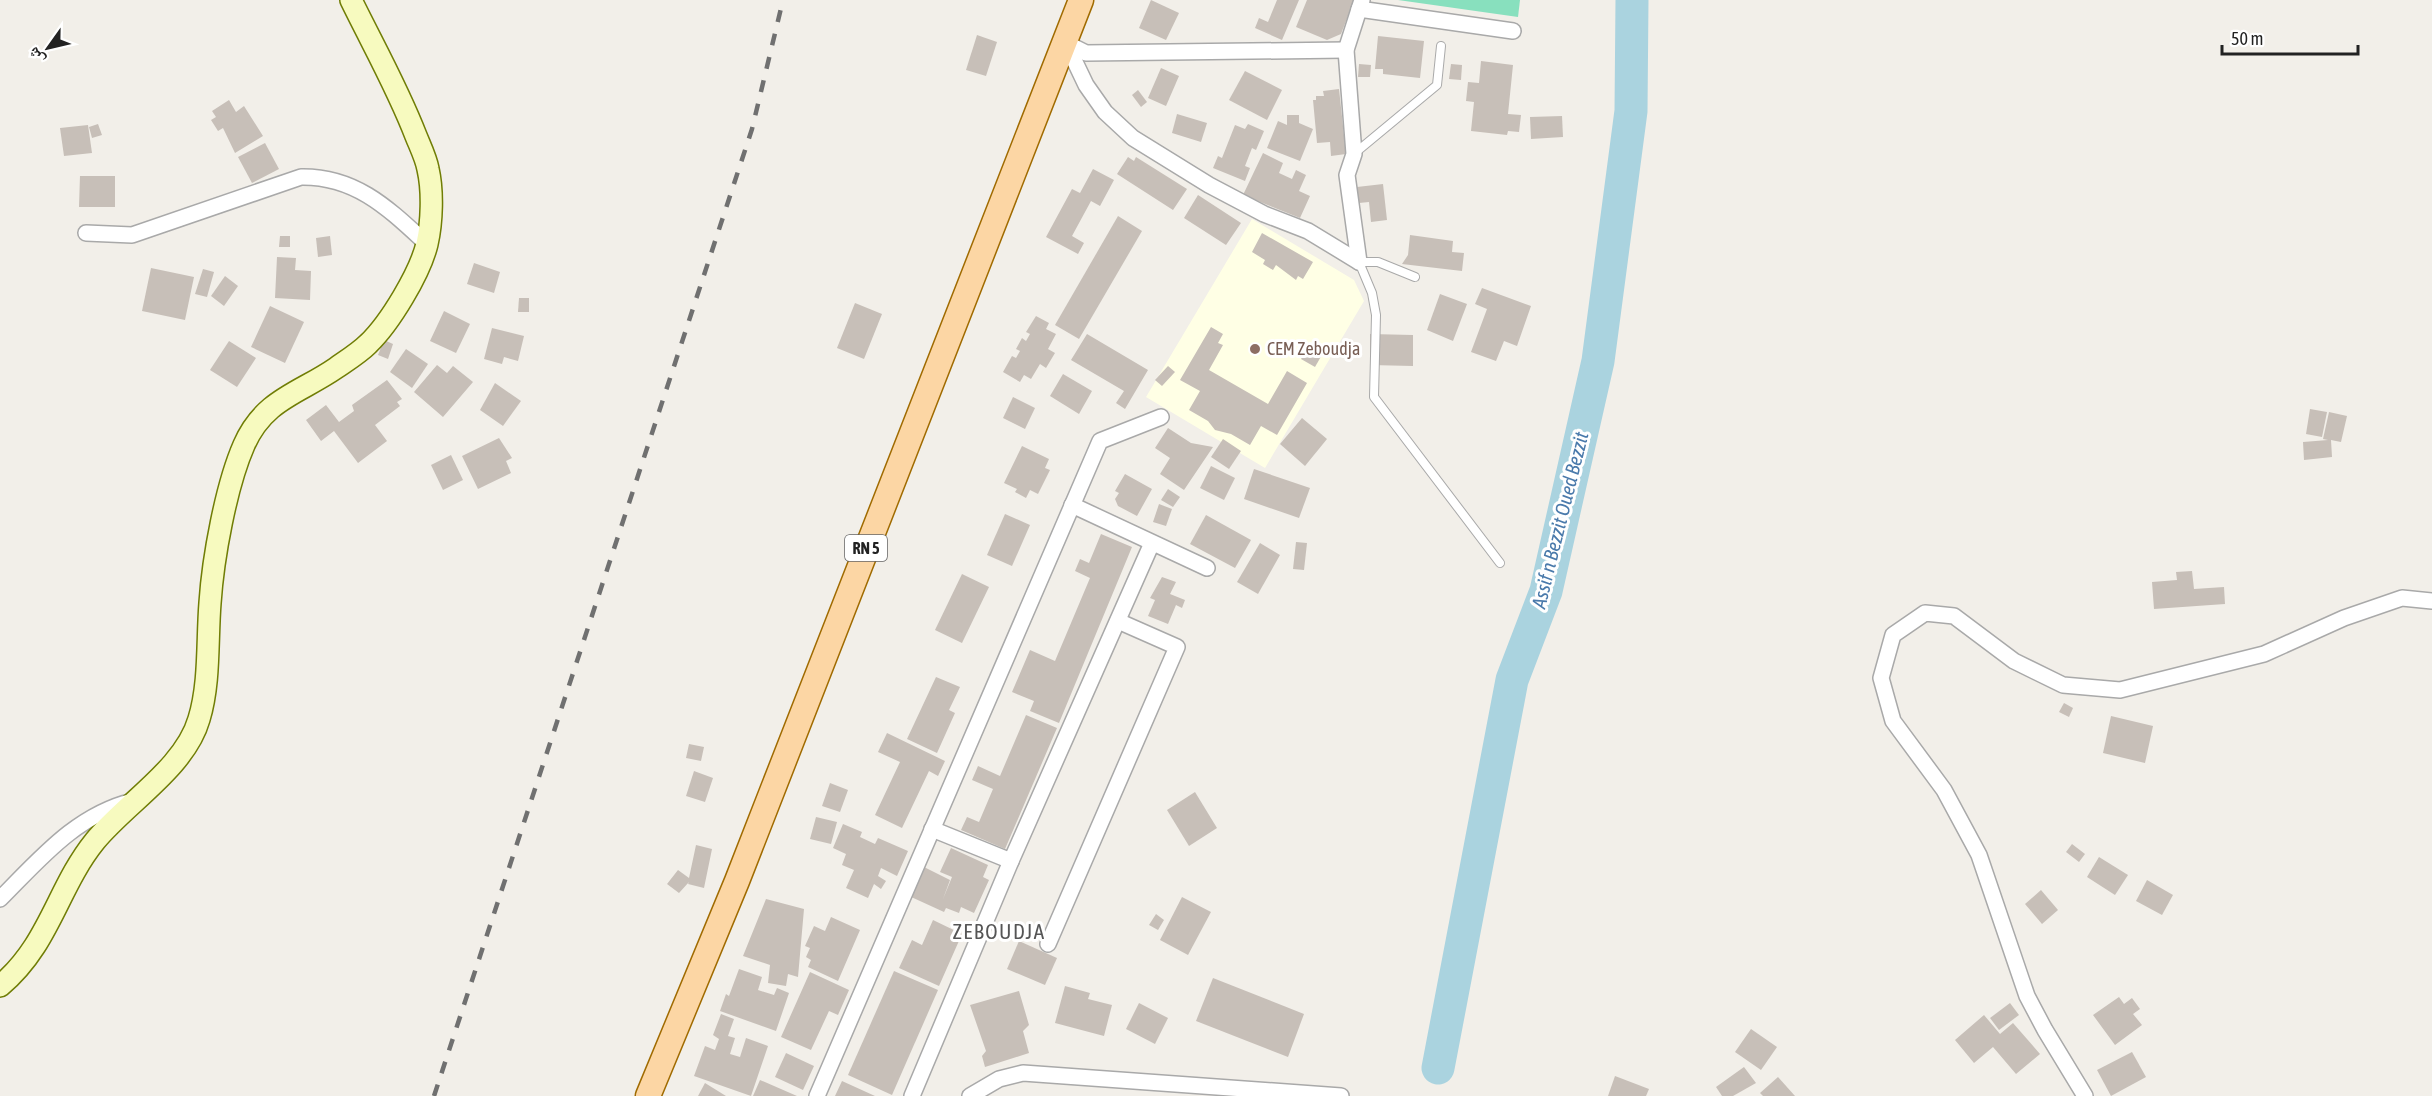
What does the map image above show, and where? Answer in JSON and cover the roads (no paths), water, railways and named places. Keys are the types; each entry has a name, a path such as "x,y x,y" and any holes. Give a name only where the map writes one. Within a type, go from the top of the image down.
{"main road":[{"path":"0,986 18,971 41,939 75,873 94,842 135,801 150,790 169,767 199,722 204,692 210,599 222,520 244,444 261,418 280,398 333,370 369,343 400,300 427,244 430,216 428,168 408,114 351,0"},
{"name":"RN 5","path":"648,1096 741,870 1081,0"}],"street":[{"path":"1359,262 1347,176 1354,154 1346,50 1361,4 1513,31"},
{"path":"1066,43 1086,53 1346,50"},
{"path":"1066,43 1086,85 1105,112 1133,138 1209,185 1264,214 1308,231 1359,262"},
{"path":"86,233 132,236 301,177 325,177 372,195 427,244"},
{"path":"817,1096 1100,441 1161,417"},
{"path":"1072,505 1207,568"},
{"path":"912,1096 1011,861 1152,543"},
{"path":"2085,1096 2044,1030 2027,996 1978,855 1944,790 1893,721 1881,678 1893,635 1925,613 1954,616 2014,661 2063,685 2120,690 2264,654 2344,618 2402,598 2432,601"},
{"path":"1048,944 1177,647 1118,621"},
{"path":"0,899 70,831 114,806 135,801"},
{"path":"932,829 1011,861"},
{"path":"970,1096 999,1079 1023,1073 1341,1096"}],"lane":[{"path":"1354,154 1437,85 1441,46"},
{"path":"1415,277 1378,262 1359,262 1372,292 1376,315 1374,398 1500,563"}],"waterway":[{"name":"Assif n Bezzit Oued Bezzit","path":"1438,1068 1512,680 1546,591 1598,361 1631,111 1632,0"}],"railway":[{"path":"434,1096 752,129 783,0"}],"place":[{"name":"CEM Zeboudja","path":"1255,349"}],"district":[{"name":"ZEBOUDJA","path":"999,932"}]}
